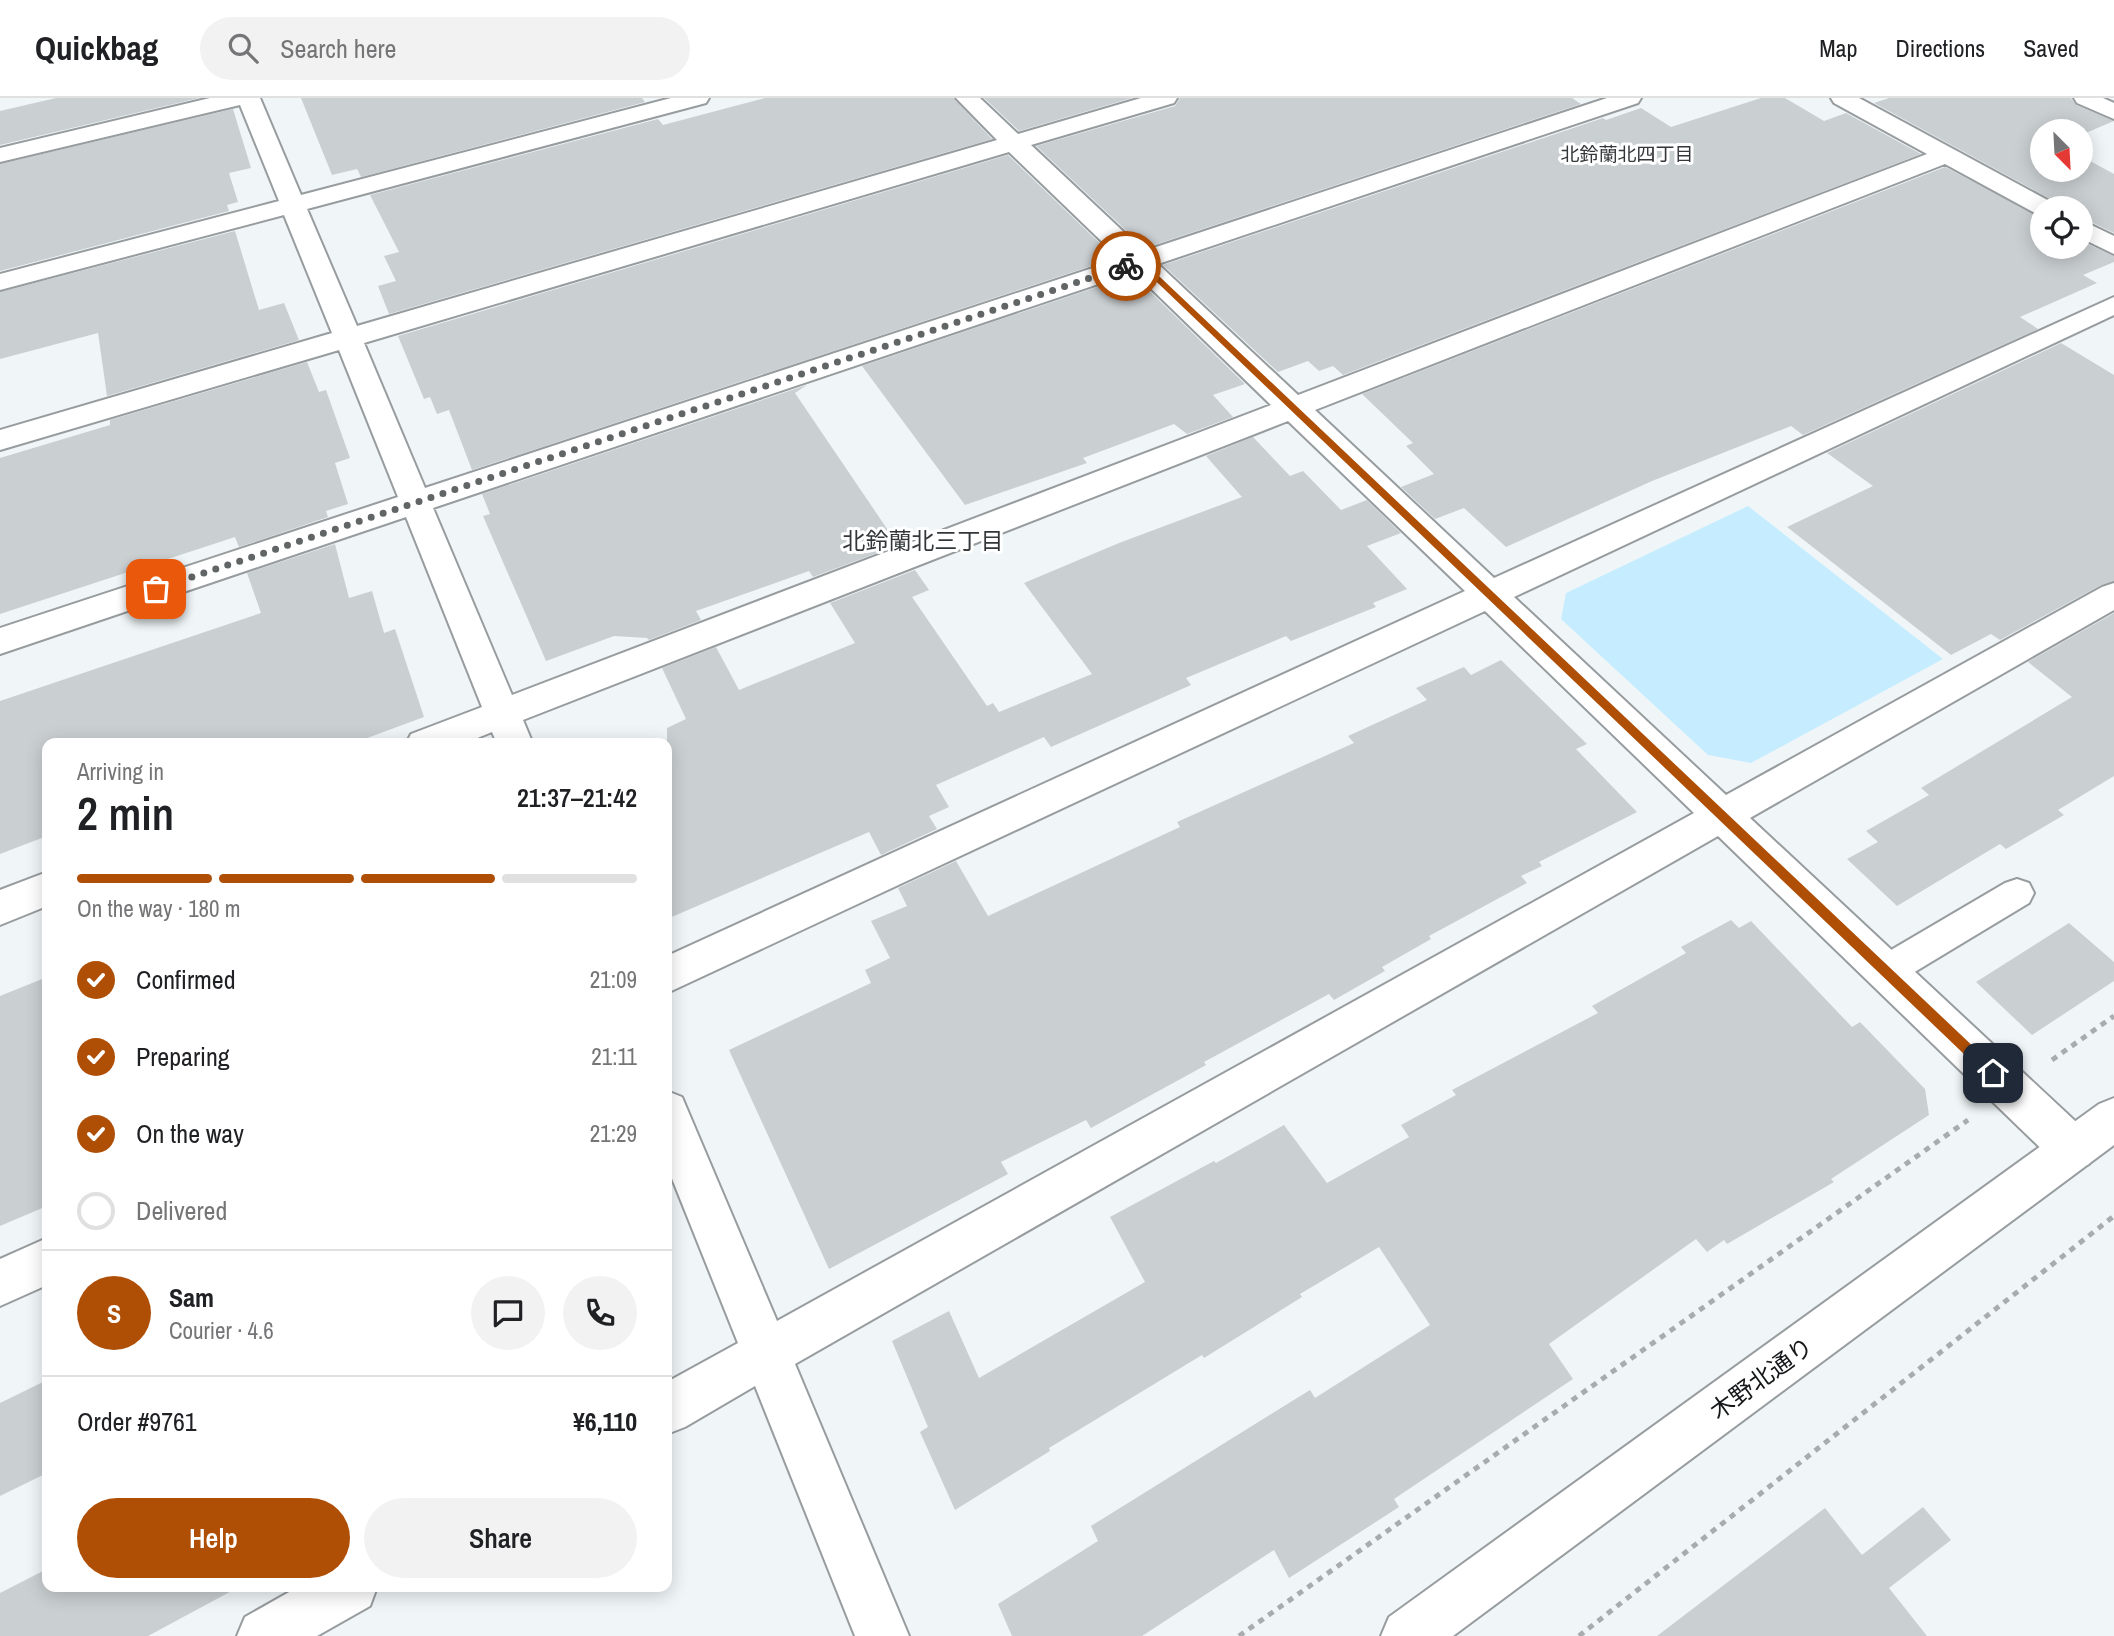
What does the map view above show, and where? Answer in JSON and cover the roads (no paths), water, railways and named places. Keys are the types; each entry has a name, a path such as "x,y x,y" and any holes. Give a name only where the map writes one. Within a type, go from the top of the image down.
{"street":[{"path":"0,155 239,98"},
{"path":"249,98 513,738"},
{"path":"0,282 698,98"},
{"path":"967,98 2073,1149"},
{"path":"0,440 1166,98"},
{"path":"0,641 1630,98"},
{"path":"1842,98 2030,200"},
{"path":"2085,98 2114,112"},
{"path":"439,738 1946,155"},
{"path":"2093,235 2114,246"},
{"path":"672,973 2114,305"},
{"path":"672,1406 2114,595"},
{"path":"0,908 42,892"},
{"name":"木野北通り","path":"1408,1636 2114,1119"},
{"path":"672,1124 883,1636"},
{"path":"0,1283 42,1263"},
{"path":"264,1636 342,1592"}],"lane":[{"path":"1886,971 2017,892"}],"district":[{"name":"北鈴蘭北四丁目","path":"1627,154"},
{"name":"北鈴蘭北三丁目","path":"923,540"}]}
